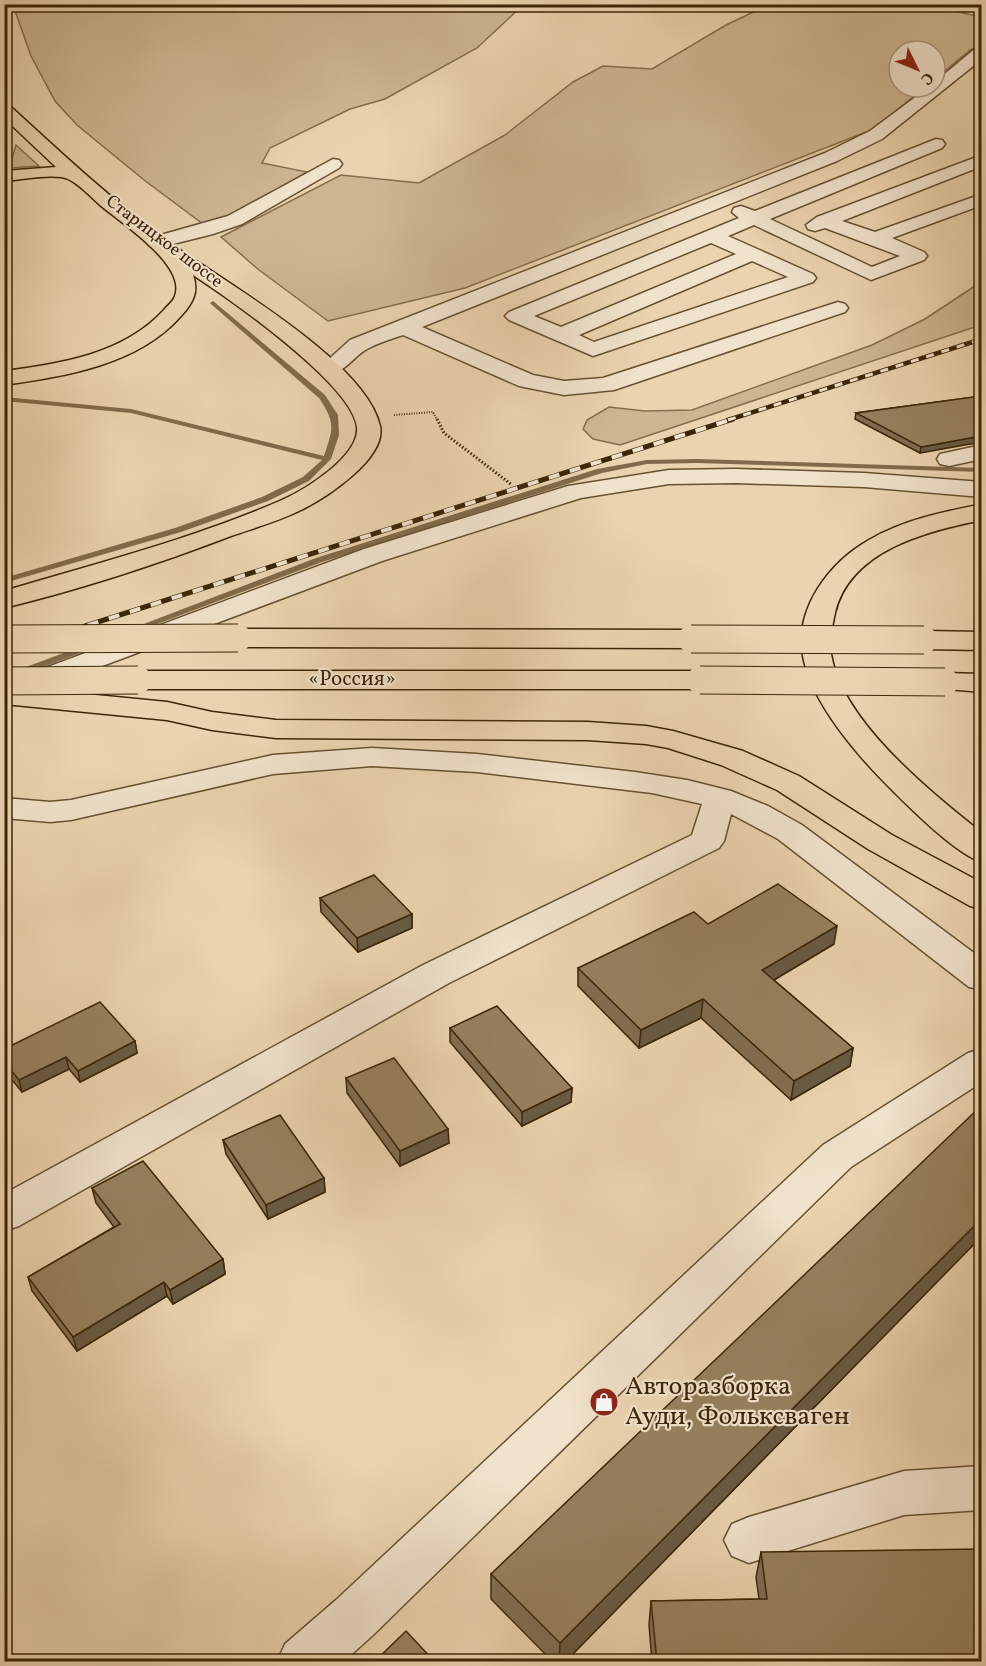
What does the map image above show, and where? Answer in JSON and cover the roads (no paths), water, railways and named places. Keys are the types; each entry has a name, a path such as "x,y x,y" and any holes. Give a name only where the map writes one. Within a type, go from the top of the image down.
{"main road":[{"name":"Старицкое шоссе","path":"4,109 72,173 161,245 220,284 330,368 359,401 369,428 364,446 358,455 326,485 292,505 176,548 4,600"},
{"path":"4,176 32,172 72,173"},
{"path":"4,378 42,372 95,359 143,339 164,324 185,298 186,290 181,271 161,245"},
{"path":"981,512 909,530 855,561 829,589 820,609 817,656 824,679 846,717 869,747 981,851"},
{"name":"«Россия»","path":"4,639 981,641"},
{"name":"«Россия»","path":"4,681 130,693 700,680 981,683"},
{"path":"4,694 130,693 167,711 212,721 276,729 588,731 646,735 673,740 732,758 788,783 880,842 981,898"}],"street":[{"path":"976,4 981,5"},
{"path":"330,368 358,345 831,157 876,135 958,72 981,51"},
{"path":"876,135 951,147 981,158"},
{"path":"712,236 806,278 593,349 516,316 756,218 951,147"},
{"path":"789,235 981,158"},
{"path":"161,245 235,220 333,164"},
{"path":"875,238 981,200"},
{"path":"717,203 756,218 871,274 917,256 875,238 824,221"},
{"path":"561,335 752,254"},
{"path":"402,327 527,381 564,388 606,385 838,308"},
{"path":"949,459 981,452"},
{"path":"4,694 373,555 578,491 669,477 736,476 864,480 981,490"},
{"path":"4,808 50,812 71,810 243,771 299,761 344,757 409,758 530,769 672,788 720,798 756,812 790,832 981,978"},
{"path":"4,1214 436,974 707,841 720,798"},
{"path":"303,1662 354,1617 837,1156 981,1063"},
{"path":"749,1539 904,1493 981,1488"}],"waterway":[{"path":"213,303 322,397 334,415 335,435 327,459"},
{"path":"4,399 131,411 327,459"},
{"path":"4,581 178,530 265,499 306,479 327,459"},
{"path":"133,630 319,560 600,471 647,462 697,461 982,470"},
{"path":"21,672 85,648"}],"railway":[{"path":"728,420 982,339"},
{"path":"4,652 733,419"}],"place":[{"name":"Авторазборка Ауди, Фольксваген","path":"604,1402"}]}
